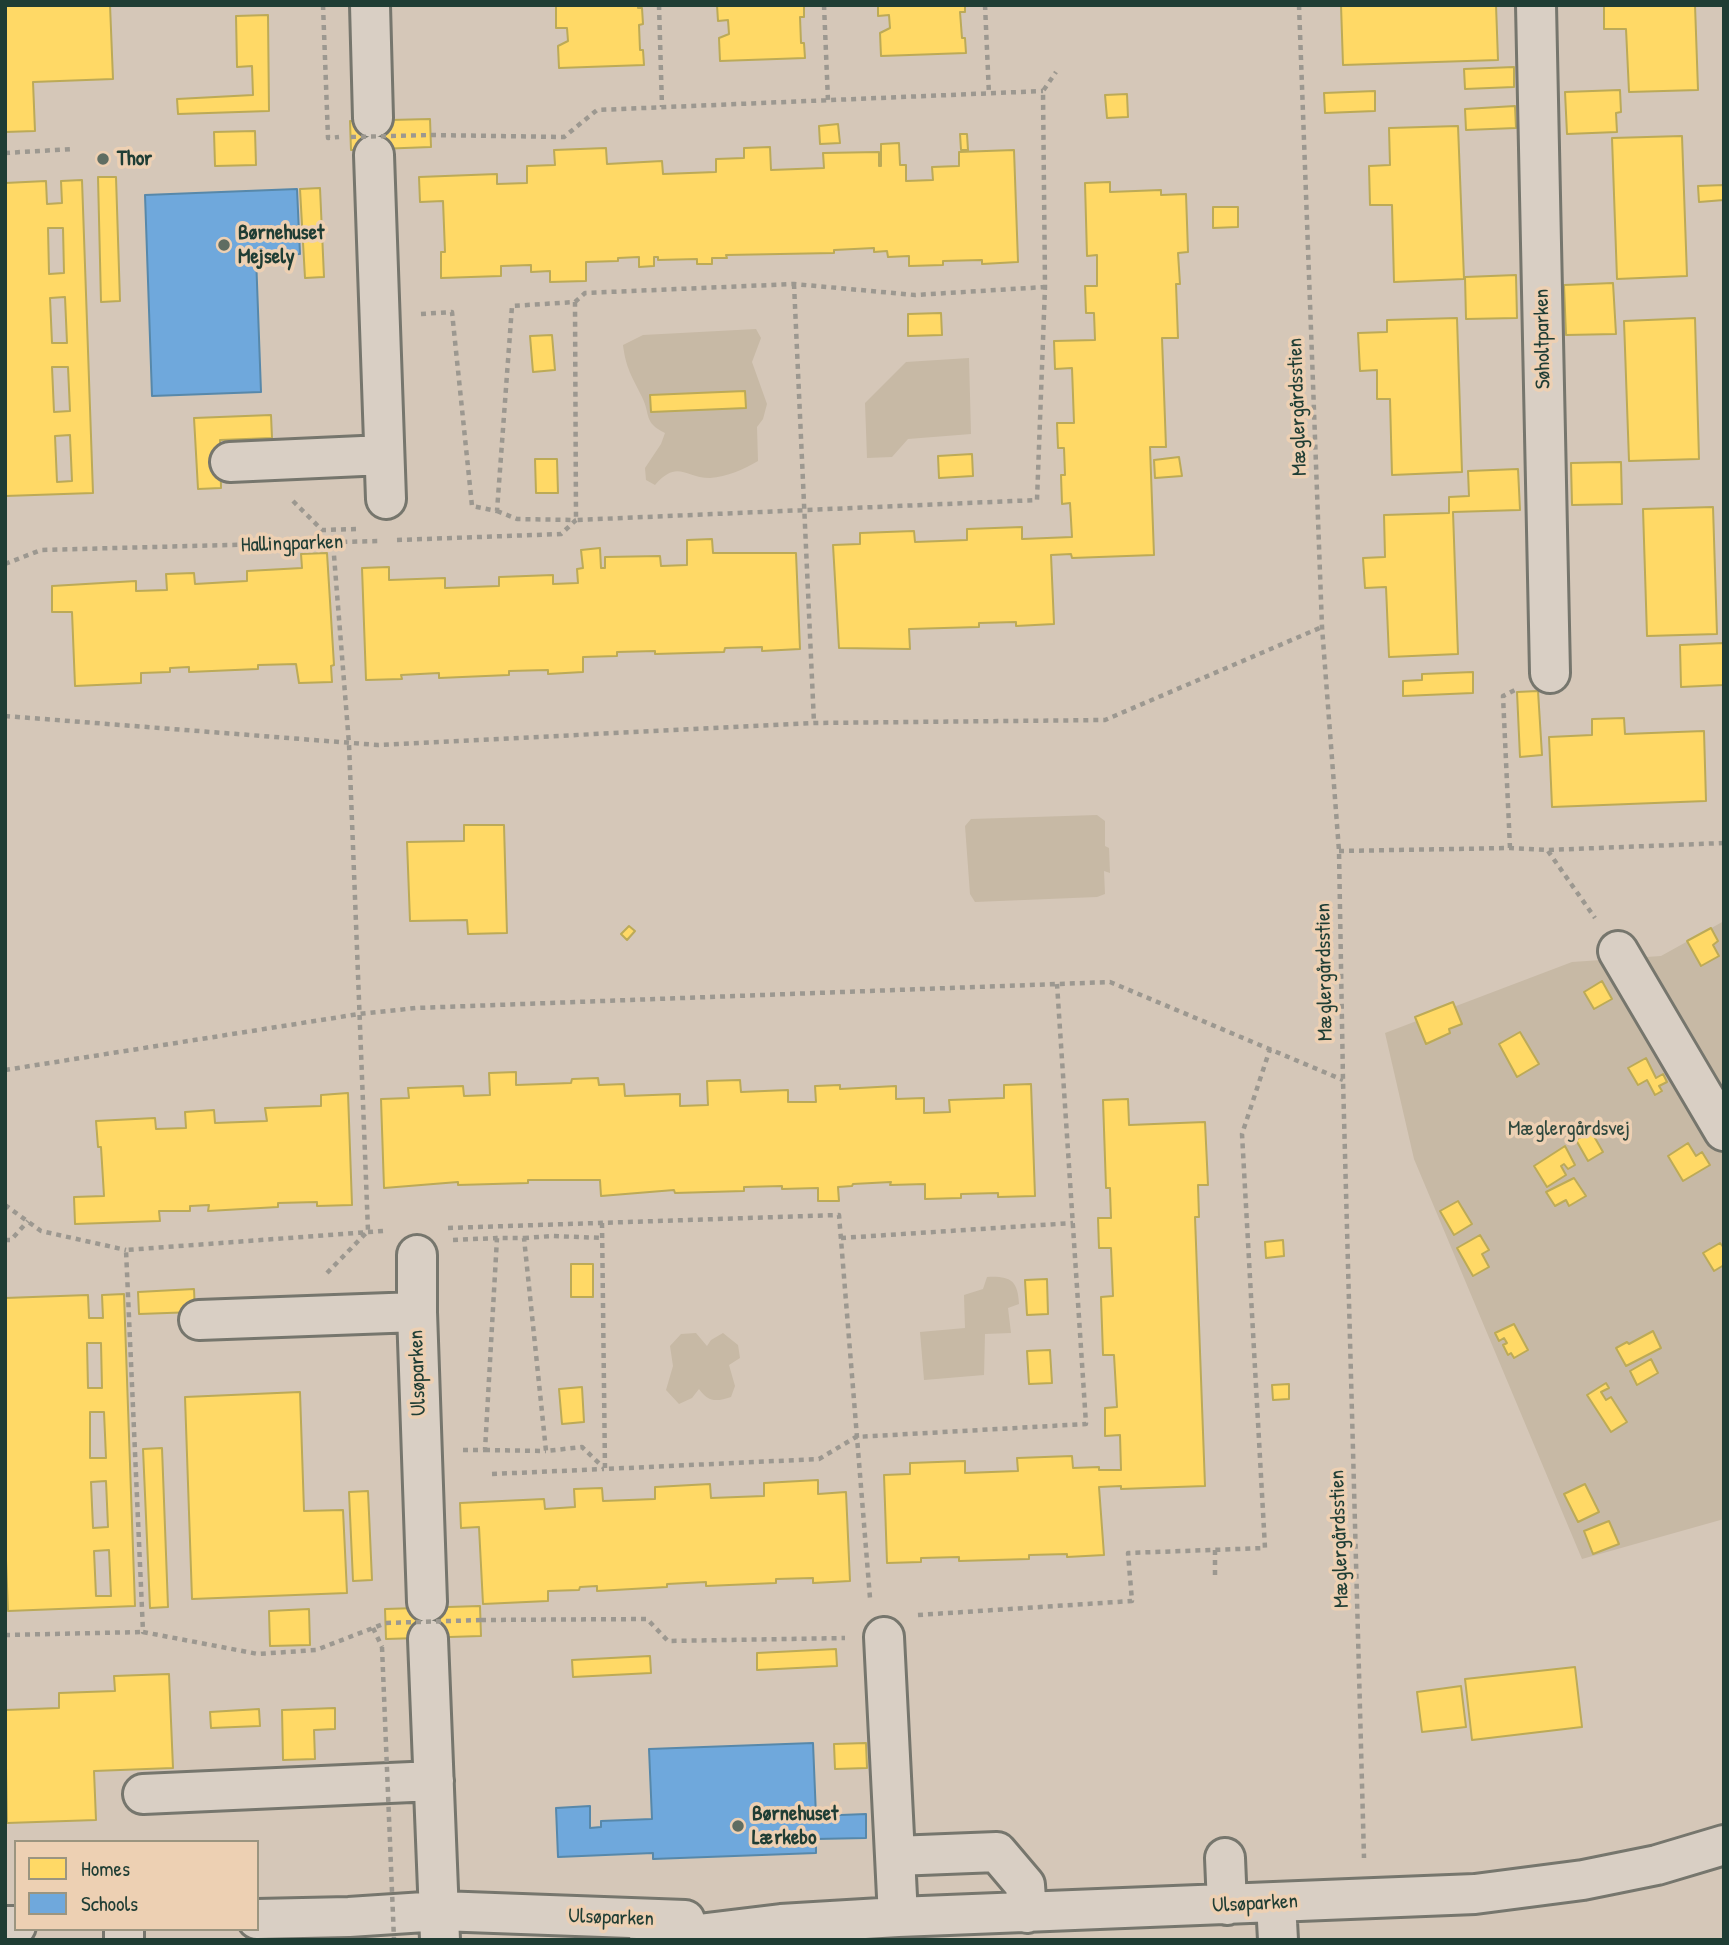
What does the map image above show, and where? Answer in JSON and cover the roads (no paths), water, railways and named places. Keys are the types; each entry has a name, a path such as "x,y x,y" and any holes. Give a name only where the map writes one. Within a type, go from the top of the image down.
{"street":[{"path":"370,5 366,136 379,319 386,499"},
{"name":"Søholtparken","path":"1536,5 1550,673"},
{"path":"242,461 384,455"},
{"path":"1618,951 1724,1131"},
{"name":"Ulsøparken","path":"423,1239 416,1312 427,1602"},
{"name":"Ulsøparken","path":"199,1320 416,1312"},
{"path":"898,1626 895,1856 898,1917"},
{"path":"428,1639 440,1925"},
{"path":"143,1794 434,1781"},
{"name":"Ulsøparken","path":"259,1919 349,1917 440,1925 781,1924 1475,1894 1583,1880 1657,1865 1724,1845"},
{"path":"895,1856 998,1852 1025,1885 1027,1913"},
{"path":"1225,1858 1227,1905"},
{"path":"1276,1902 1278,1940"},
{"name":"Ulsøparken","path":"649,1940 781,1924"}],"place":[{"name":"Thor","path":"103,159"},
{"name":"Børnehuset Mejsely","path":"224,245"},
{"name":"Børnehuset Lærkebo","path":"738,1826"}],"park label":[{"name":"Mæglergårdsvej","path":"1569,1129"}]}
